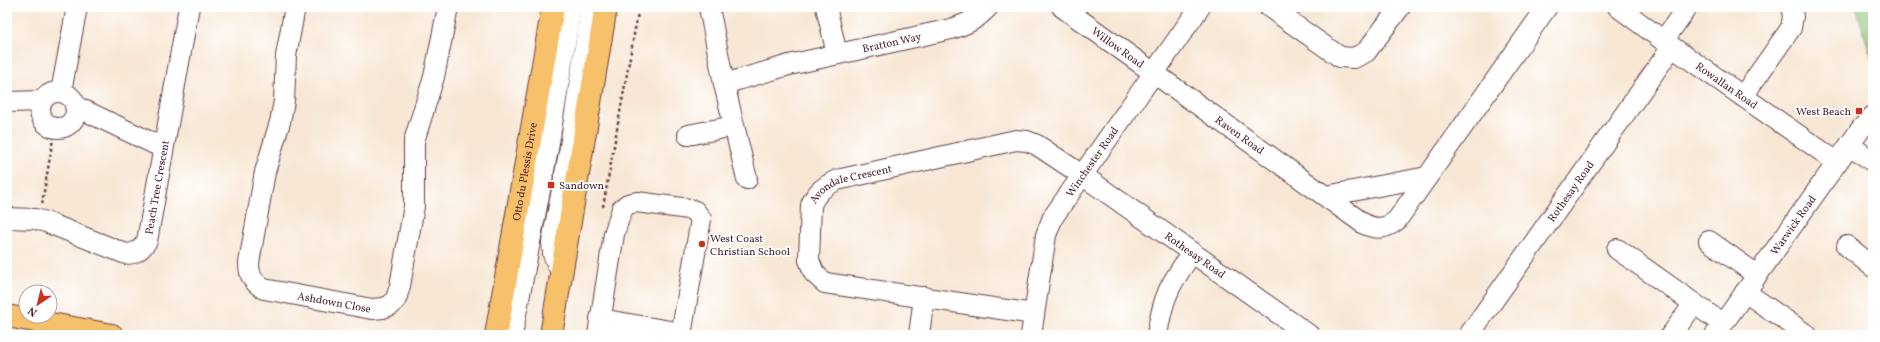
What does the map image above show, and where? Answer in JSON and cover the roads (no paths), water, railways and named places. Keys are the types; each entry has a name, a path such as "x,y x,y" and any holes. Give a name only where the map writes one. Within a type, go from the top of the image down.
{"main road":[{"name":"Otto du Plessis Drive","path":"496,335 553,7"},
{"path":"551,335 606,7"},
{"path":"7,316 112,335"}],"street":[{"path":"61,92 76,7"},
{"name":"Peach Tree Crescent","path":"7,218 39,220 126,254 137,252 147,241 189,7"},
{"name":"Ashdown Close","path":"295,7 286,56 282,115 265,172 249,271 252,280 264,289 372,309 383,308 391,305 396,299 400,286 414,206 414,141 434,77 448,7"},
{"path":"512,335 548,149 571,7"},
{"path":"562,275 552,254 552,242 569,153 591,7"},
{"path":"709,7 724,84 747,179"},
{"path":"826,7 837,54"},
{"name":"Bratton Way","path":"724,84 789,65 957,28 979,17 988,7"},
{"name":"Willow Road","path":"1062,7 1155,72"},
{"name":"Winchester Road","path":"1031,335 1048,228 1056,211 1200,7"},
{"path":"1269,7 1334,53 1347,58 1361,56 1366,52 1400,7"},
{"name":"Raven Road","path":"1155,72 1364,224 1382,228 1388,226 1396,220 1548,7"},
{"name":"Rowallan Road","path":"1618,7 1837,162"},
{"name":"Rothesay Road","path":"1468,335 1668,43 1687,7"},
{"path":"1743,96 1791,28 1793,16 1791,7"},
{"path":"61,92 72,98 76,114 71,122 63,127 48,125 42,118 40,108 42,101 52,93 61,92"},
{"path":"7,102 42,101"},
{"path":"75,106 163,148"},
{"name":"Warwick Road","path":"1719,329 1837,162 1873,116"},
{"path":"688,135 734,126"},
{"name":"Avondale Crescent","path":"1034,314 830,284 818,277 811,268 809,260 811,205 819,191 827,184 837,180 1016,140 1027,141 1037,145 1082,175"},
{"path":"1850,145 1873,162"},
{"name":"Rothesay Road","path":"1082,175 1309,335"},
{"path":"1326,196 1427,177"},
{"path":"637,202 689,209 698,213 702,222 681,334 599,327 614,234 622,209 628,204 637,202"},
{"path":"1709,241 1757,275"},
{"path":"1847,246 1873,267"},
{"path":"1617,250 1694,304 1719,329"},
{"path":"1157,335 1161,309 1165,297 1172,281 1192,253"},
{"path":"1745,292 1807,335"},
{"path":"919,335 924,297"},
{"path":"1671,335 1694,304"}],"place":[{"name":"West Beach","path":"1859,111"},
{"name":"Sandown","path":"551,185"},
{"name":"West Coast Christian School","path":"702,244"}]}
